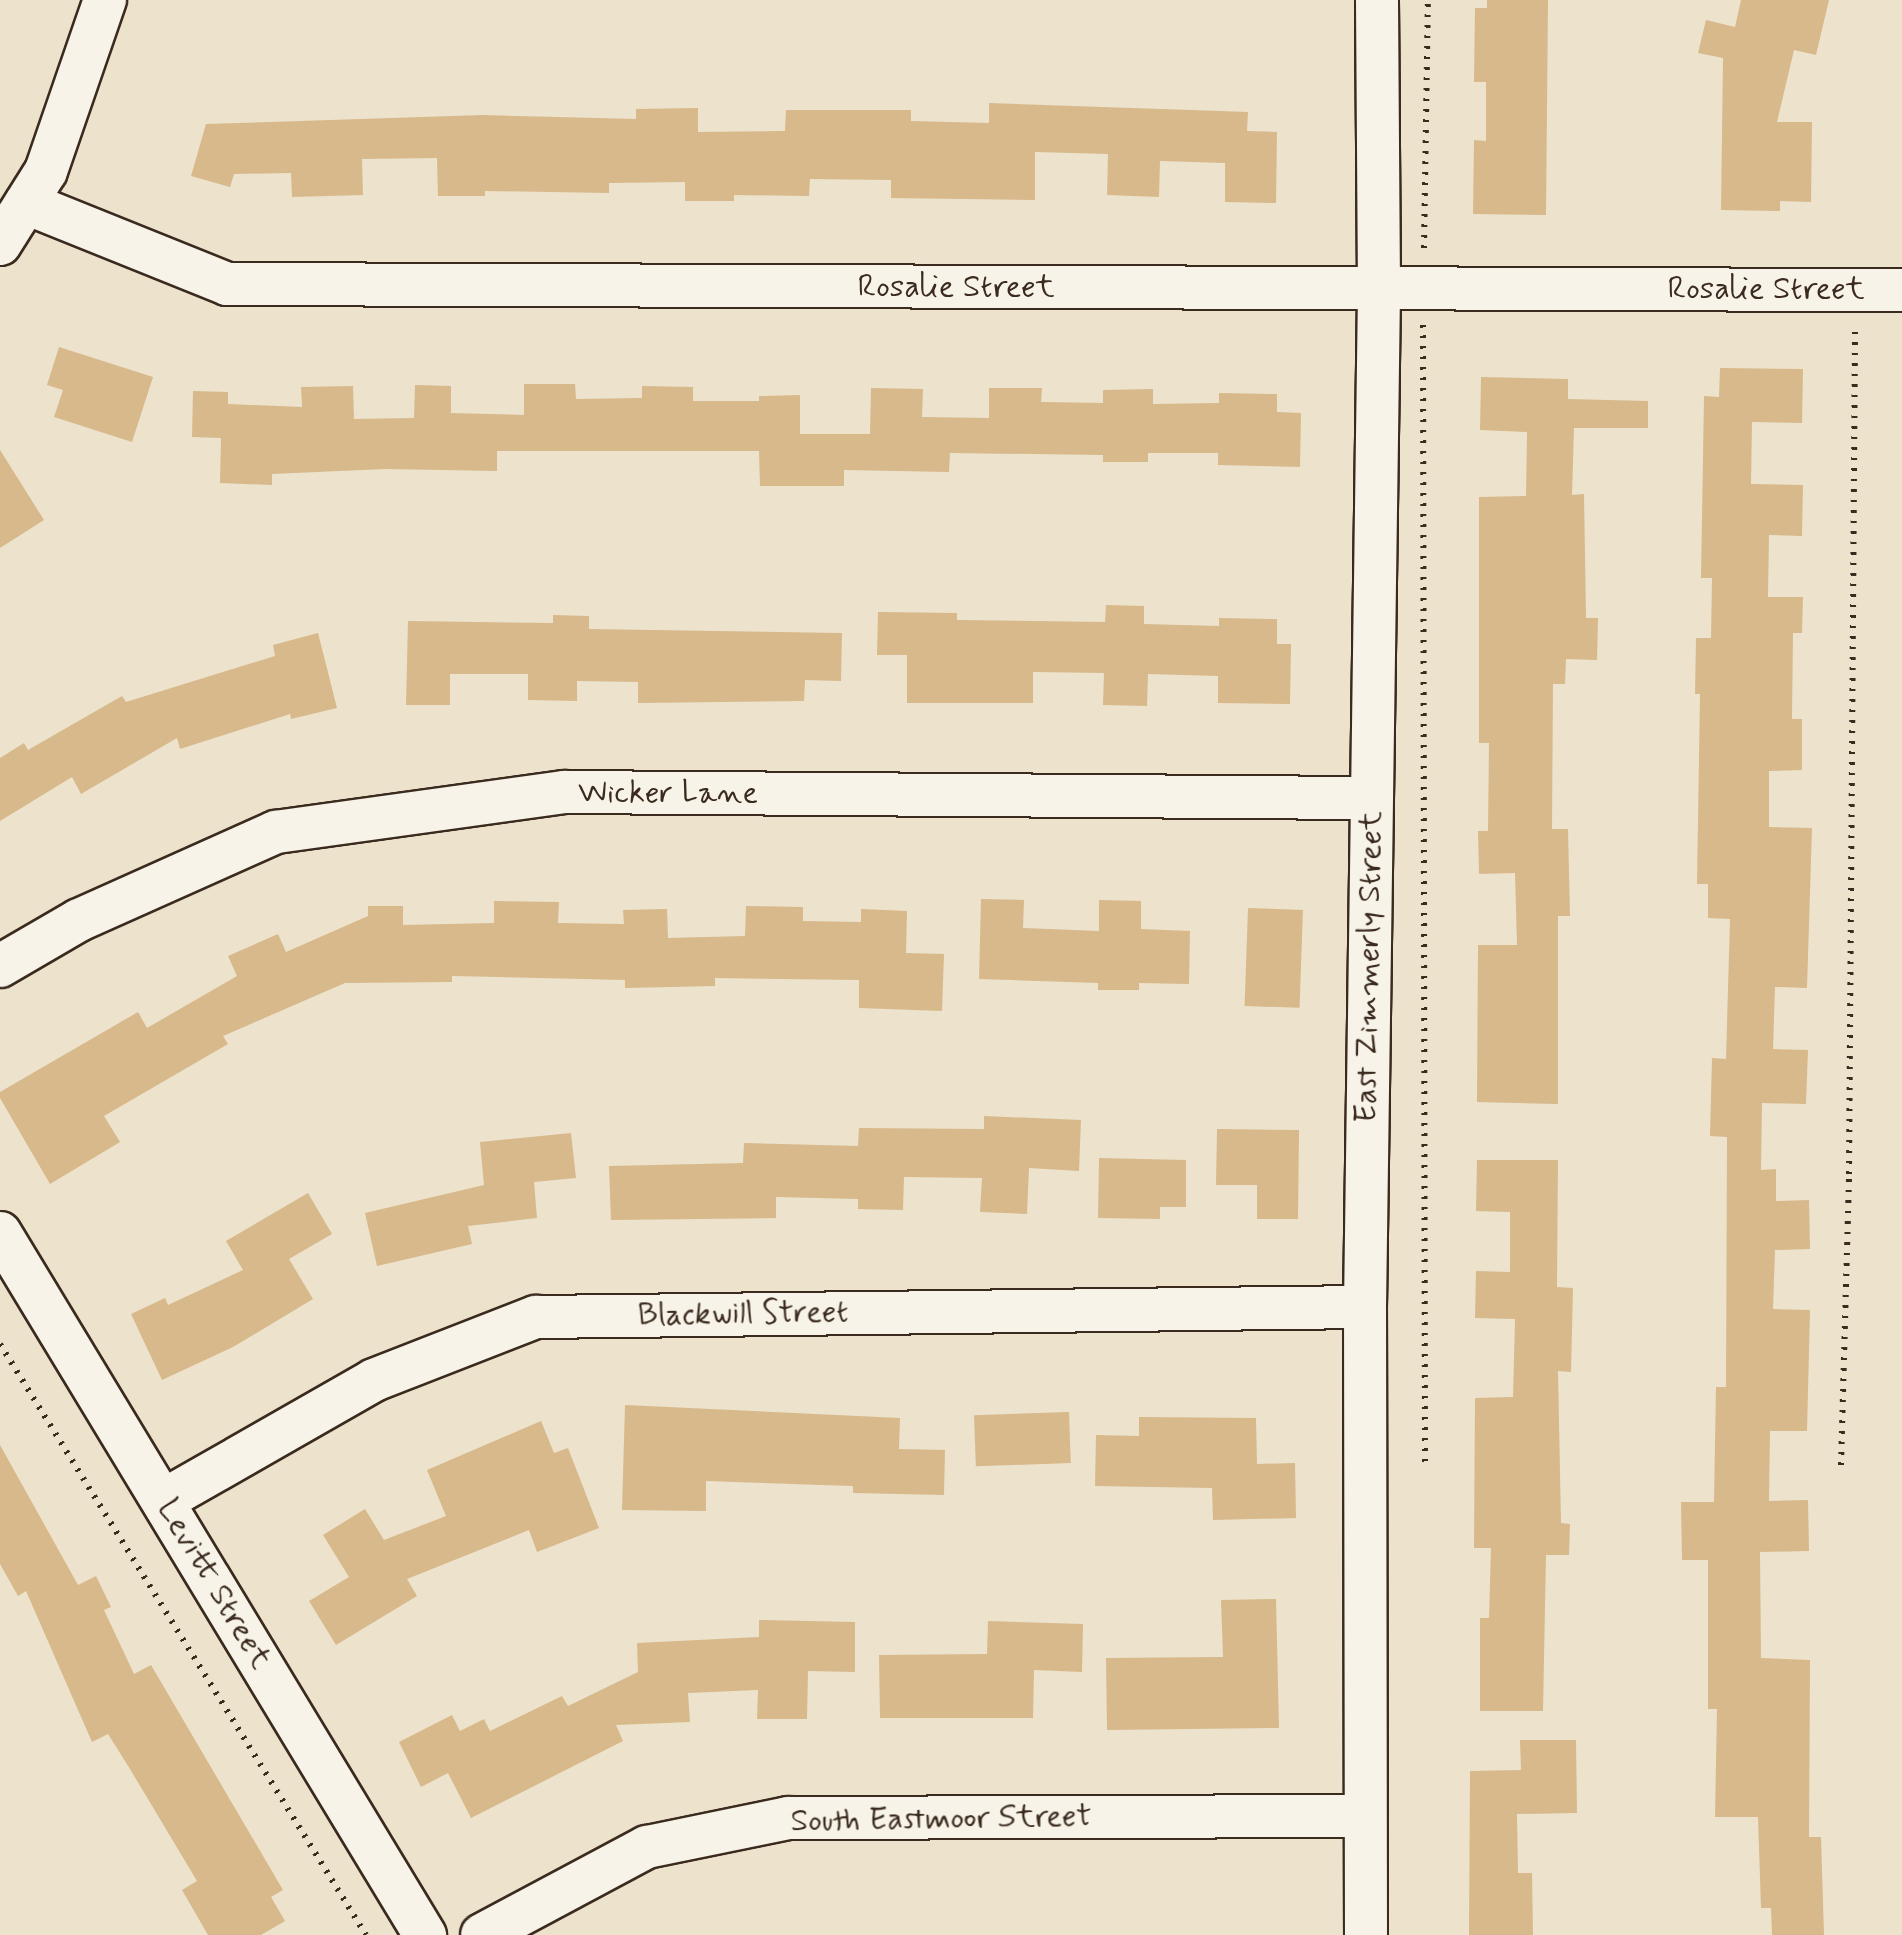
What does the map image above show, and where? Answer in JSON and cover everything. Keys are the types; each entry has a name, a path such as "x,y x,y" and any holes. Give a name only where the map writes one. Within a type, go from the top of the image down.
{"street":[{"path":"0,244 46,171 105,0"},
{"name":"East Zimmerly Street","path":"1366,1935 1365,1307 1379,288 1377,0"},
{"name":"Rosalie Street","path":"26,203 227,284 1902,290"},
{"name":"Wicker Lane","path":"0,966 79,920 276,832 564,792 1371,798"},
{"name":"Levitt Street","path":"0,1234 426,1935"},
{"name":"Blackwill Street","path":"164,1500 374,1380 536,1317 1365,1307"},
{"name":"South Eastmoor Street","path":"482,1935 647,1847 788,1818 1364,1816"}],"path":[{"path":"1425,1469 1424,288 1428,0"},
{"path":"1841,1465 1849,1155 1856,290"},
{"path":"0,1344 366,1935"}],"building":[{"path":"1487,0 1548,0 1546,215 1473,214 1474,140 1486,141 1486,82 1474,82 1475,8 1487,8"},
{"path":"1741,0 1829,0 1816,55 1794,50 1777,122 1812,122 1811,202 1780,201 1780,211 1721,210 1723,58 1698,53 1706,20 1735,27"},
{"path":"989,103 1248,112 1247,131 1277,132 1276,203 1225,202 1225,163 1160,161 1159,197 1107,195 1108,154 1035,152 1035,200 891,198 891,180 810,179 809,196 734,195 734,201 685,201 685,182 609,183 609,193 485,191 485,196 438,196 437,158 362,159 363,195 292,197 291,173 234,174 230,187 191,176 206,124 483,115 636,119 636,109 698,108 698,132 785,131 786,110 911,110 911,121 989,123"},
{"path":"59,347 153,377 132,442 54,417 63,390 47,385"},
{"path":"1720,368 1803,369 1802,423 1752,422 1751,484 1803,485 1802,536 1769,535 1768,597 1803,597 1802,633 1793,633 1792,719 1802,719 1802,770 1769,771 1769,827 1812,828 1807,988 1775,987 1773,1049 1808,1050 1806,1104 1762,1103 1761,1170 1776,1169 1776,1201 1809,1200 1810,1249 1775,1250 1773,1309 1810,1310 1807,1431 1770,1431 1769,1501 1808,1500 1809,1551 1760,1552 1761,1658 1810,1660 1809,1837 1821,1837 1824,1935 1772,1935 1771,1908 1761,1908 1758,1817 1715,1817 1717,1709 1708,1709 1708,1560 1682,1560 1681,1502 1714,1502 1716,1387 1726,1387 1727,1137 1710,1136 1712,1058 1726,1059 1730,919 1708,918 1708,884 1697,884 1700,694 1695,694 1696,638 1711,638 1712,578 1701,578 1704,396 1719,397"},
{"path":"1481,377 1568,379 1568,399 1648,401 1648,428 1574,428 1572,495 1584,494 1586,618 1598,618 1597,660 1566,659 1565,684 1553,684 1552,829 1568,829 1570,916 1558,916 1558,1104 1477,1102 1478,945 1517,945 1515,873 1479,874 1478,831 1488,831 1489,743 1479,743 1479,497 1526,496 1527,432 1480,430"},
{"path":"524,384 575,384 576,399 642,398 642,386 693,387 693,401 759,401 759,396 800,395 800,434 870,434 871,388 923,389 922,417 989,418 989,388 1042,388 1041,402 1103,403 1103,390 1153,389 1153,404 1219,403 1219,393 1277,394 1277,412 1301,413 1300,467 1218,465 1218,453 1148,453 1148,462 1103,462 1103,455 950,453 949,472 844,470 844,486 760,486 759,451 497,451 497,471 385,469 272,474 272,485 220,483 221,438 192,437 193,391 228,392 228,404 302,407 301,387 353,386 354,419 414,418 415,385 451,386 451,413 524,415"},
{"path":"0,450 44,520 0,548"},
{"path":"1106,605 1144,606 1144,624 1219,626 1219,618 1277,619 1277,644 1291,644 1290,704 1218,703 1218,676 1148,674 1147,706 1103,705 1104,673 1033,672 1033,703 907,703 907,655 877,655 878,612 957,613 957,620 1105,622"},
{"path":"553,615 589,616 589,629 842,633 841,681 805,680 804,701 638,703 638,682 577,681 577,701 528,700 528,674 450,674 450,705 406,705 408,621 553,623"},
{"path":"318,633 337,708 291,719 290,714 180,749 177,738 81,794 72,777 0,821 0,758 24,743 28,750 122,696 126,702 275,656 273,645"},
{"path":"981,899 1024,900 1023,928 1099,931 1099,900 1141,901 1141,929 1190,931 1189,984 1139,983 1139,990 1098,990 1098,983 979,979"},
{"path":"494,901 559,902 558,923 624,924 623,910 667,909 668,938 745,936 746,906 803,907 803,921 861,922 861,909 907,911 906,953 944,954 942,1011 859,1008 859,980 715,978 715,986 625,988 625,980 452,976 452,982 345,983 223,1036 228,1044 104,1116 120,1142 50,1184 0,1098 0,1092 138,1012 147,1028 237,976 228,956 278,934 286,952 368,916 368,906 403,906 403,925 494,923"},
{"path":"1248,908 1303,910 1300,1008 1245,1006"},
{"path":"984,1116 1081,1120 1079,1171 1029,1168 1027,1214 980,1212 982,1178 904,1177 903,1210 858,1209 858,1199 776,1197 776,1218 611,1220 609,1166 743,1163 744,1143 858,1146 859,1128 984,1129"},
{"path":"1217,1129 1299,1130 1298,1219 1257,1219 1257,1185 1216,1185"},
{"path":"571,1133 576,1178 534,1182 537,1218 468,1226 472,1244 377,1266 365,1213 484,1185 480,1142"},
{"path":"1099,1158 1186,1160 1186,1207 1160,1207 1160,1219 1098,1218"},
{"path":"1477,1160 1558,1160 1557,1287 1573,1288 1571,1372 1558,1371 1561,1523 1570,1524 1569,1555 1546,1555 1543,1711 1480,1711 1480,1618 1489,1618 1491,1548 1474,1548 1475,1398 1513,1397 1515,1319 1475,1318 1476,1271 1510,1272 1510,1212 1476,1211"},
{"path":"308,1193 332,1234 289,1259 313,1299 233,1347 162,1380 131,1314 165,1298 168,1305 243,1270 226,1241"},
{"path":"625,1405 900,1418 899,1449 945,1450 944,1495 853,1493 853,1486 706,1481 706,1511 622,1510"},
{"path":"1069,1412 1071,1463 976,1466 974,1415"},
{"path":"1139,1417 1256,1418 1257,1464 1295,1463 1296,1518 1213,1520 1212,1488 1095,1486 1096,1435 1139,1436"},
{"path":"541,1421 554,1453 568,1448 599,1528 537,1552 529,1530 407,1579 417,1596 336,1645 309,1601 349,1577 323,1535 365,1509 384,1540 446,1516 427,1470"},
{"path":"0,1445 78,1585 96,1576 111,1607 104,1610 134,1674 151,1665 283,1890 271,1897 285,1921 261,1935 208,1935 182,1890 197,1881 130,1769 108,1734 92,1742 26,1591 18,1596 0,1564"},
{"path":"1276,1599 1279,1728 1107,1730 1106,1658 1223,1657 1221,1600"},
{"path":"759,1620 855,1622 855,1672 808,1671 807,1719 757,1719 758,1690 688,1693 690,1722 616,1725 623,1741 471,1818 448,1773 421,1787 399,1742 452,1715 460,1731 484,1719 490,1731 562,1696 568,1706 638,1672 637,1643 759,1637"},
{"path":"988,1621 1083,1624 1082,1672 1034,1670 1033,1718 880,1718 879,1655 987,1654"},
{"path":"1520,1740 1576,1740 1577,1813 1517,1814 1518,1873 1532,1873 1533,1935 1469,1935 1470,1771 1521,1770"}]}
